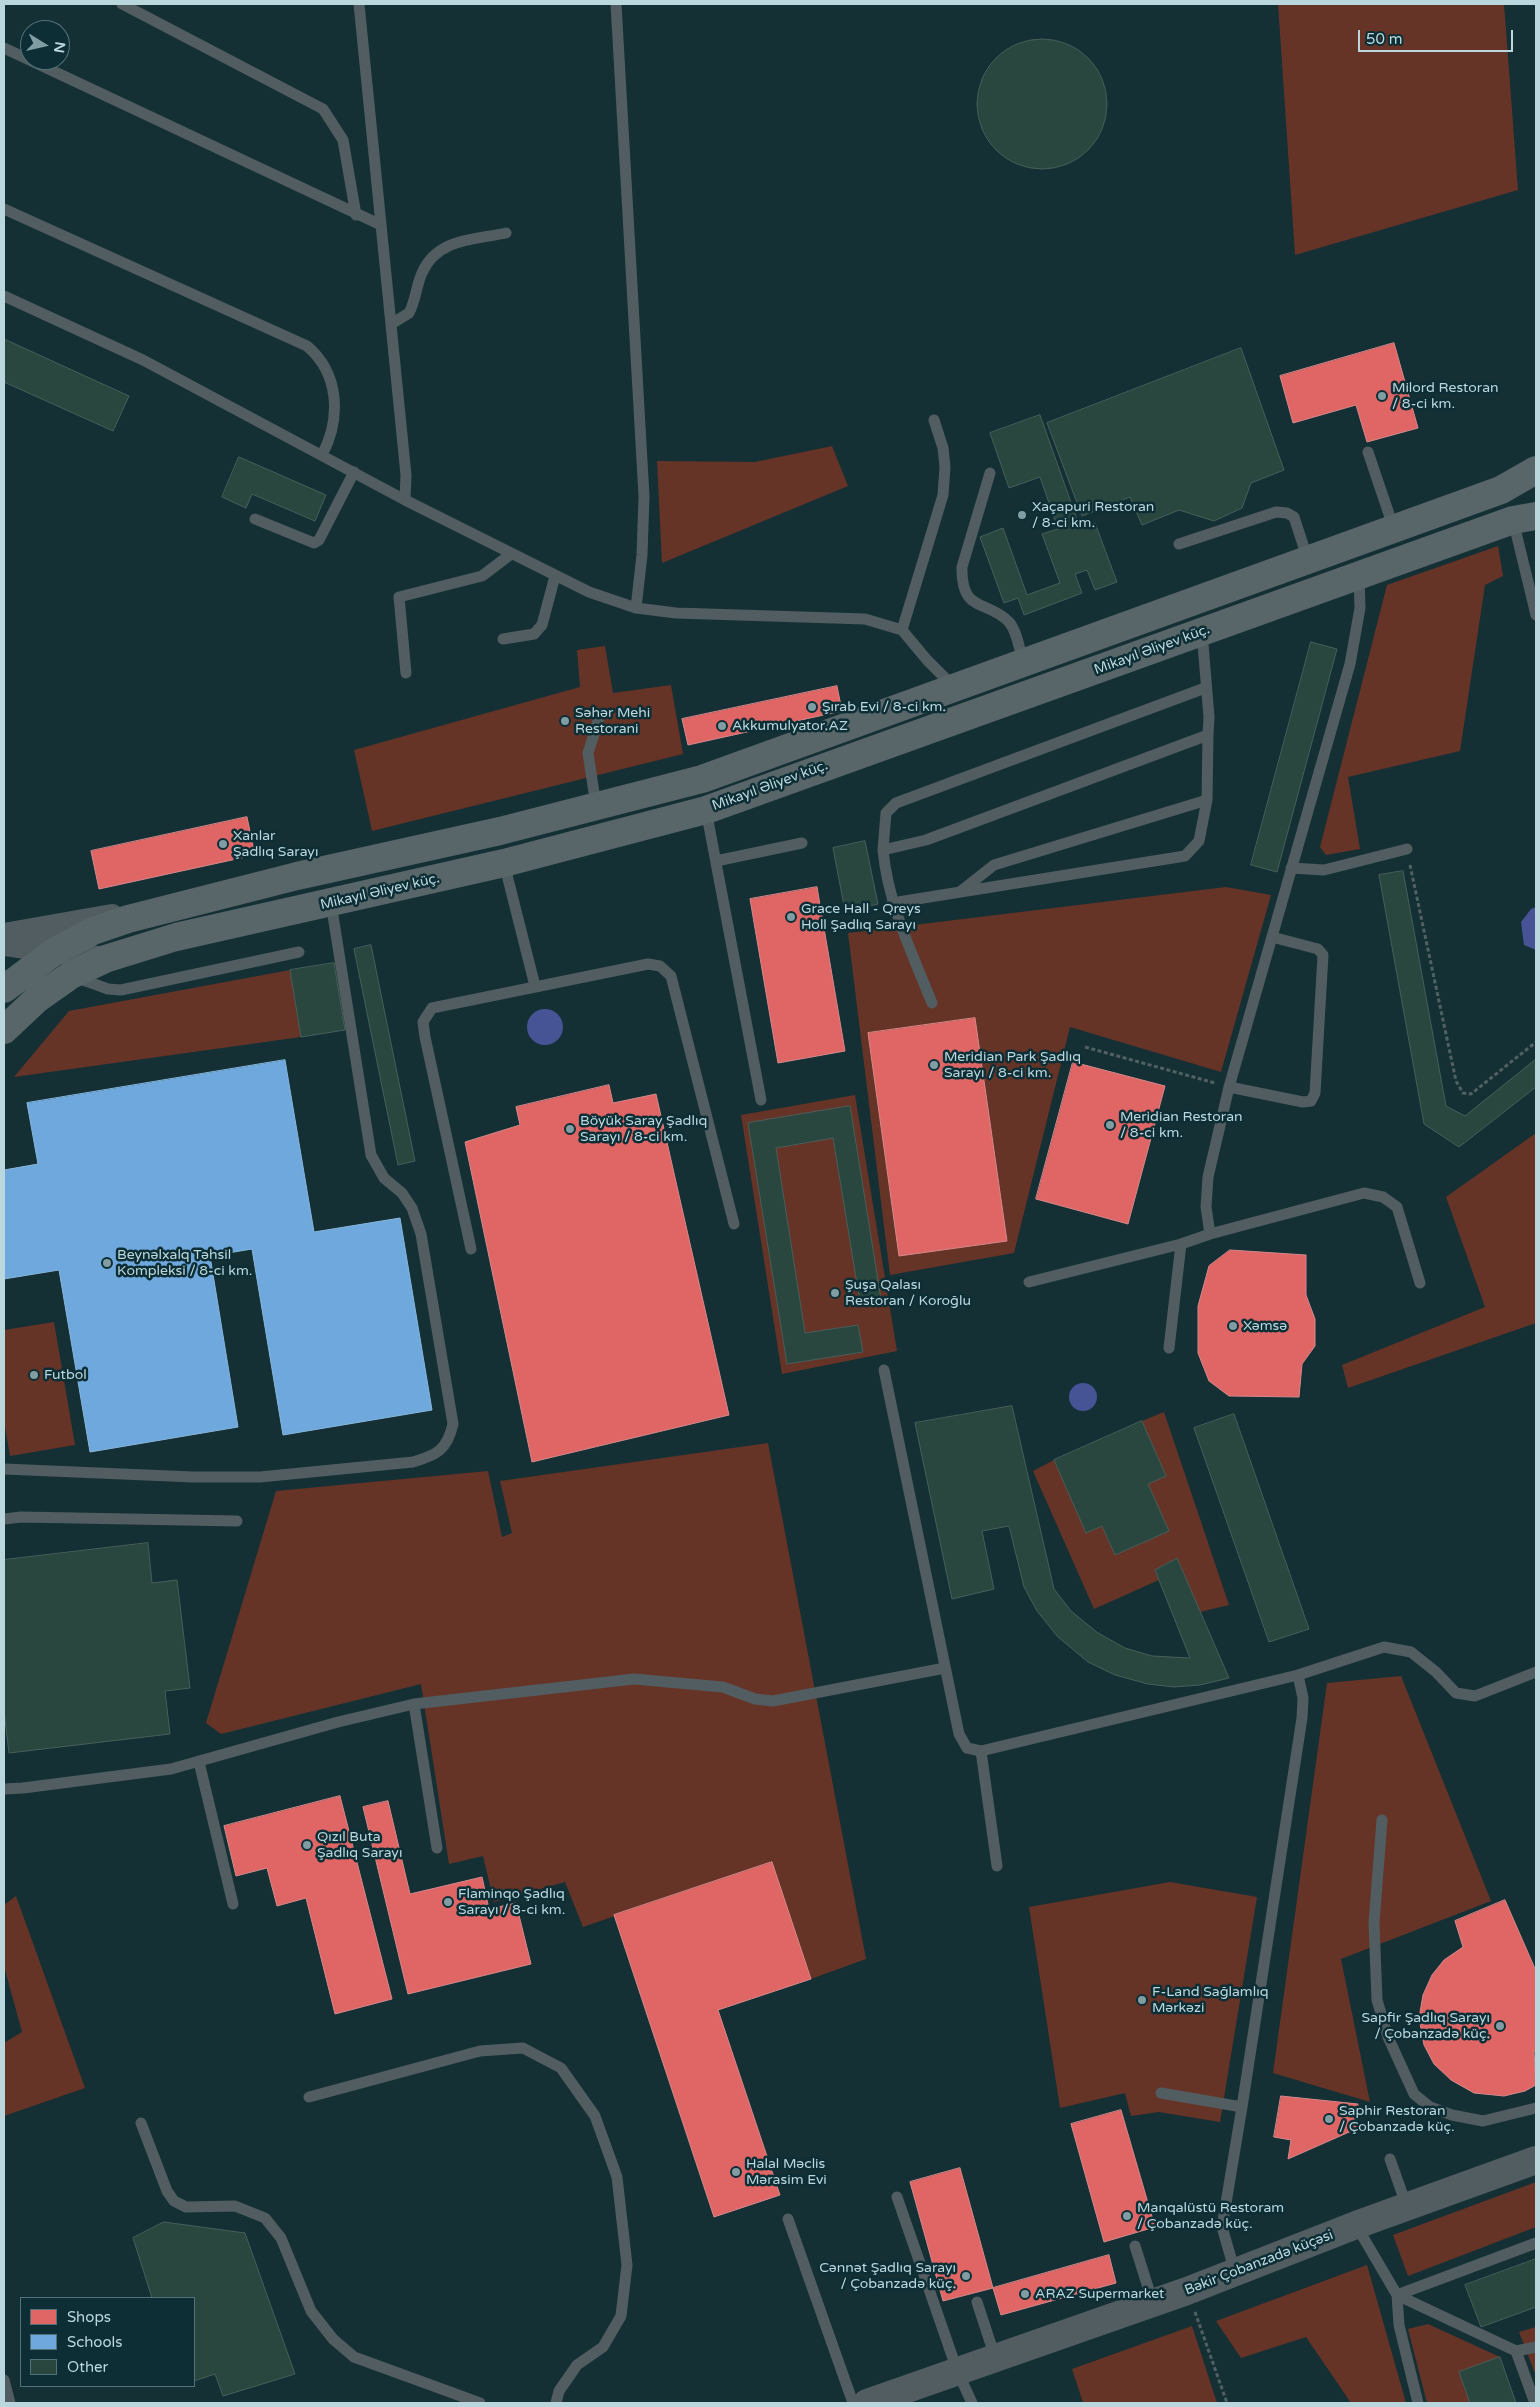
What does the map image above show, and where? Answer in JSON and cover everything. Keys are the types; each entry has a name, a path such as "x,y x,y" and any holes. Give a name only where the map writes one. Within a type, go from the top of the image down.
{"main road":[{"path":"6,983 54,952 93,931 171,906 500,831 702,779 956,689 1024,662 1501,490 1536,470"},
{"name":"Mikayıl Əliyev küç.","path":"4,1030 37,999 71,975 105,959 176,937 504,864 706,810 1359,575 1524,518"}],"street":[{"path":"4,934 171,906"},
{"path":"4,944 105,959"},
{"path":"4,954 13,966 6,983"},
{"name":"Bəkir Çobanzadə küçəsi","path":"867,2403 1187,2291 1536,2160"}],"lane":[{"path":"122,4 323,108 342,140 356,215"},
{"path":"359,4 406,474 405,500"},
{"path":"616,4 644,496 642,554 636,608"},
{"path":"4,48 380,225"},
{"path":"4,209 308,346 325,365 334,394 335,421 329,441 322,455"},
{"path":"391,324 410,314 423,270 436,253 446,245 506,233"},
{"path":"4,296 143,360 405,500 589,592 636,608 676,613 865,619 902,630 927,660 956,689"},
{"path":"902,630 943,495 946,466 944,448 934,420"},
{"path":"1368,452 1394,529"},
{"path":"254,519 314,543 319,540 354,472"},
{"path":"990,473 962,567 962,582 968,596 989,611 1003,617 1011,624 1024,662"},
{"path":"1179,544 1276,512 1287,512 1294,517 1308,560"},
{"path":"1524,518 1536,615"},
{"path":"406,673 399,597 482,576 511,554"},
{"path":"1210,1234 1206,1206 1208,1177 1229,1087 1350,664 1360,608 1359,575"},
{"path":"503,638 534,634 542,626 555,576"},
{"path":"892,903 1185,856 1199,841 1208,800 1209,718 1205,688 1202,632"},
{"path":"932,1003 892,903 883,850 886,813 896,803 1205,688"},
{"path":"596,806 588,753 600,715"},
{"path":"883,850 926,840 1208,735"},
{"path":"960,892 994,865 1208,800"},
{"path":"706,810 761,1100"},
{"path":"716,861 802,843"},
{"path":"1291,868 1324,870 1407,849"},
{"path":"504,864 535,986"},
{"path":"4,1469 193,1477 260,1477 413,1462 435,1456 450,1439 454,1424 421,1234 412,1208 402,1193 384,1178 371,1155 332,903"},
{"path":"1229,1087 1303,1102 1310,1101 1315,1093 1323,955 1318,949 1272,937"},
{"path":"71,975 108,989 121,990 299,952"},
{"path":"471,1249 423,1022 432,1008 648,964 660,966 671,976 734,1224"},
{"path":"1029,1282 1181,1244 1210,1234 1364,1193 1383,1197 1397,1207 1420,1283"},
{"path":"1169,1348 1181,1244"},
{"path":"884,1370 958,1734 967,1748 981,1751 1298,1674 1384,1647 1411,1652 1436,1672 1456,1693 1475,1696 1536,1672"},
{"path":"4,1520 21,1517 237,1521"},
{"path":"4,1789 171,1769 338,1722 414,1704 634,1679 723,1687 755,1699 773,1701 945,1668"},
{"path":"1236,2272 1222,2228 1302,1718 1303,1698 1298,1674"},
{"path":"414,1704 437,1848"},
{"path":"981,1751 997,1866"},
{"path":"199,1762 233,1904"},
{"path":"1382,1820 1374,1923 1377,2000 1388,2037 1414,2094 1430,2107 1452,2115 1483,2121 1536,2108"},
{"path":"309,2097 480,2051 523,2048 561,2068 595,2116 617,2178 627,2265 621,2316 603,2347 577,2365 559,2391 556,2403"},
{"path":"1161,2093 1242,2106"},
{"path":"141,2123 167,2191 174,2201 186,2207 235,2206 265,2218 282,2238 311,2311 332,2340 354,2357 480,2403"},
{"path":"1390,2159 1407,2207"},
{"path":"897,2198 957,2370 972,2403"},
{"path":"788,2220 853,2403"},
{"path":"1356,2226 1397,2295 1399,2324 1418,2403"},
{"path":"1397,2295 1536,2243"},
{"path":"1135,2246 1153,2303"},
{"path":"1397,2295 1516,2351 1536,2348"},
{"path":"977,2302 994,2357"},
{"path":"1516,2351 1535,2403"},
{"path":"4,2380 10,2403"}],"path":[{"path":"1407,849 1456,1081 1463,1093 1471,1094 1536,1042"},
{"path":"1085,1046 1229,1087"},
{"path":"1187,2291 1227,2403"}],"shaded area":[{"path":"1278,4 1504,4 1518,190 1295,255"},
{"path":"832,446 848,486 662,563 657,461 755,462"},
{"path":"1498,546 1503,576 1485,585 1460,751 1348,777 1360,849 1326,855 1320,847 1387,585"},
{"path":"605,646 613,693 671,685 683,754 372,831 354,750 580,687 577,650"},
{"path":"1226,887 1271,895 1221,1072 1070,1027 1014,1253 890,1275 848,933"},
{"path":"290,970 301,1037 14,1077 69,1011"},
{"path":"855,1095 897,1351 782,1374 741,1115"},
{"path":"1536,1133 1536,1323 1348,1388 1342,1365 1485,1307 1446,1197"},
{"name":"Futbol","path":"54,1322 75,1445 10,1456 4,1421 4,1330"},
{"path":"1164,1412 1229,1605 1200,1612 1177,1558 1155,1570 1159,1580 1094,1609 1033,1471 1054,1460 1086,1533 1102,1526 1115,1554 1168,1531 1148,1484 1166,1476 1142,1421"},
{"path":"768,1443 866,1959 811,1979 772,1862 583,1927 565,1882 494,1902 483,1856 449,1864 421,1684 221,1734 206,1723 276,1491 488,1471 502,1537 512,1533 500,1481"},
{"path":"1401,1676 1491,1901 1341,1959 1370,2102 1273,2073 1327,1683"},
{"name":"F-Land Sağlamlıq Mərkəzi","path":"1170,1882 1257,1897 1220,2122 1159,2112 1131,2116 1125,2093 1060,2108 1029,1907"},
{"path":"16,1896 85,2088 4,2116 4,2043 22,2032 4,1966 4,1905"},
{"path":"1536,2182 1536,2227 1408,2276 1393,2235"},
{"path":"1367,2265 1406,2403 1351,2403 1306,2337 1241,2358 1216,2321"},
{"path":"1428,2324 1500,2357 1459,2372 1470,2403 1427,2403 1408,2329"},
{"path":"1192,2326 1217,2403 1083,2403 1072,2369"},
{"path":"1536,2327 1536,2376 1519,2332"}],"water":[{"path":"1536,907 1536,950 1524,945 1521,922 1531,909"},
{"path":"545,1009 552,1010 558,1014 562,1020 562,1034 558,1040 552,1044 545,1045 538,1044 532,1040 528,1034 527,1027 528,1020 532,1014 538,1010"},
{"path":"1083,1383 1093,1387 1097,1397 1093,1407 1083,1411 1073,1407 1069,1397 1073,1387"}],"building: Shops":[{"path":"1394,343 1418,428 1367,442 1356,405 1293,423 1280,376"},
{"path":"837,686 842,711 688,745 682,719"},
{"path":"247,817 255,855 99,889 91,851"},
{"path":"817,887 845,1051 778,1063 750,899"},
{"path":"975,1018 1007,1241 899,1256 868,1033"},
{"path":"1073,1062 1165,1086 1128,1224 1036,1199"},
{"path":"609,1085 613,1103 656,1094 729,1415 532,1462 465,1142 520,1125 516,1107"},
{"path":"1230,1250 1306,1255 1306,1295 1315,1319 1315,1346 1302,1364 1299,1397 1229,1396 1209,1381 1198,1353 1198,1306 1209,1266"},
{"path":"340,1796 392,1999 335,2014 306,1898 277,1906 267,1868 236,1876 224,1826"},
{"path":"388,1801 410,1894 482,1877 489,1909 516,1903 531,1964 408,1994 363,1807"},
{"path":"772,1862 811,1979 718,2010 780,2195 714,2217 614,1915"},
{"path":"1505,1900 1536,1971 1536,2051 1534,2052 1536,2085 1525,2091 1504,2096 1474,2093 1451,2080 1434,2064 1424,2045 1419,2018 1423,1995 1432,1975 1444,1960 1463,1947 1455,1921"},
{"path":"1281,2096 1358,2104 1356,2129 1288,2159 1291,2140 1274,2137"},
{"path":"1121,2110 1155,2227 1104,2242 1071,2124"},
{"path":"960,2168 993,2288 943,2301 910,2182"},
{"path":"1109,2255 1116,2283 1001,2315 993,2288"}],"building: Schools":[{"name":"Beynəlxalq Təhsil Kompleksi / 8-ci km.","path":"285,1060 314,1232 400,1218 432,1410 283,1435 252,1249 210,1256 238,1427 90,1452 59,1270 4,1279 4,1170 38,1164 27,1103"}],"building: Other":[{"path":"1042,39 1055,40 1067,44 1088,58 1102,79 1106,91 1106,117 1102,129 1088,150 1067,164 1055,168 1042,169 1029,168 1017,164 996,150 982,129 978,117 977,104 978,91 982,79 996,58 1017,44 1029,40"},
{"path":"4,339 129,396 113,431 4,382"},
{"path":"1241,348 1284,470 1251,483 1242,508 1214,521 1179,510 1142,525 1130,497 1082,516 1047,423"},
{"path":"1040,415 1080,528 1095,523 1117,582 1095,590 1087,570 1075,574 1082,593 1024,615 1018,598 1004,603 980,537 1003,528 1027,595 1060,583 1042,534 1058,529 1040,477 1009,488 990,433"},
{"path":"239,457 326,495 315,521 252,494 246,508 222,497"},
{"path":"1311,642 1337,649 1277,872 1251,865"},
{"path":"865,841 878,904 845,911 833,848"},
{"path":"1403,871 1446,1106 1465,1116 1536,1059 1536,1087 1459,1147 1424,1124 1379,875"},
{"path":"371,945 415,1161 398,1165 354,949"},
{"path":"334,963 345,1030 301,1037 290,970"},
{"path":"850,1106 881,1299 860,1302 833,1138 776,1148 805,1333 858,1325 863,1352 787,1364 748,1123"},
{"path":"1012,1406 1054,1589 1071,1611 1098,1633 1125,1648 1152,1656 1190,1658 1155,1570 1177,1558 1229,1678 1200,1685 1174,1687 1148,1684 1115,1675 1088,1662 1058,1637 1037,1611 1024,1587 1009,1526 982,1531 994,1589 952,1599 915,1423"},
{"path":"1234,1414 1309,1629 1269,1642 1194,1428"},
{"path":"1142,1421 1166,1476 1148,1484 1169,1531 1115,1555 1102,1526 1086,1533 1054,1460"},
{"path":"148,1543 152,1583 177,1580 190,1688 165,1691 170,1734 9,1753 4,1711 4,1560"},
{"path":"164,2222 245,2233 295,2374 223,2396 215,2374 195,2381 195,2297 152,2297 133,2238"},
{"path":"1536,2259 1536,2307 1481,2327 1465,2285"},
{"path":"1500,2357 1516,2403 1470,2403 1459,2372"}],"place":[{"name":"Milord Restoran / 8-ci km.","path":"1382,396"},
{"name":"Xaçapuri Restoran / 8-ci km.","path":"1022,515"},
{"name":"Şırab Evi / 8-ci km.","path":"812,707"},
{"name":"Səhər Mehi Restorani","path":"565,721"},
{"name":"Akkumulyator.AZ","path":"722,726"},
{"name":"Xanlar Şadlıq Sarayı","path":"223,844"},
{"name":"Grace Hall - Qreys Holl Şadlıq Sarayı","path":"791,917"},
{"name":"Meridian Park Şadlıq Sarayı / 8-ci km.","path":"934,1065"},
{"name":"Meridian Restoran / 8-ci km.","path":"1110,1125"},
{"name":"Böyük Saray Şadlıq Sarayı / 8-ci km.","path":"570,1129"},
{"name":"Beynəlxalq Təhsil Kompleksi / 8-ci km.","path":"107,1263"},
{"name":"Şuşa Qalası Restoran / Koroğlu","path":"835,1293"},
{"name":"Xəmsə","path":"1233,1326"},
{"name":"Futbol","path":"34,1375"},
{"name":"Qızıl Buta Şadlıq Sarayı","path":"307,1845"},
{"name":"Flaminqo Şadlıq Sarayı / 8-ci km.","path":"448,1902"},
{"name":"F-Land Sağlamlıq Mərkəzi","path":"1142,2000"},
{"name":"Sapfir Şadlıq Sarayı / Çobanzadə küç.","path":"1500,2026"},
{"name":"Saphir Restoran / Çobanzadə küç.","path":"1329,2119"},
{"name":"Halal Məclis Mərasim Evi","path":"736,2172"},
{"name":"Manqalüstü Restoram / Çobanzadə küç.","path":"1127,2216"},
{"name":"Cənnət Şadlıq Sarayı / Çobanzadə küç.","path":"966,2276"},
{"name":"ARAZ Supermarket","path":"1025,2294"}]}
